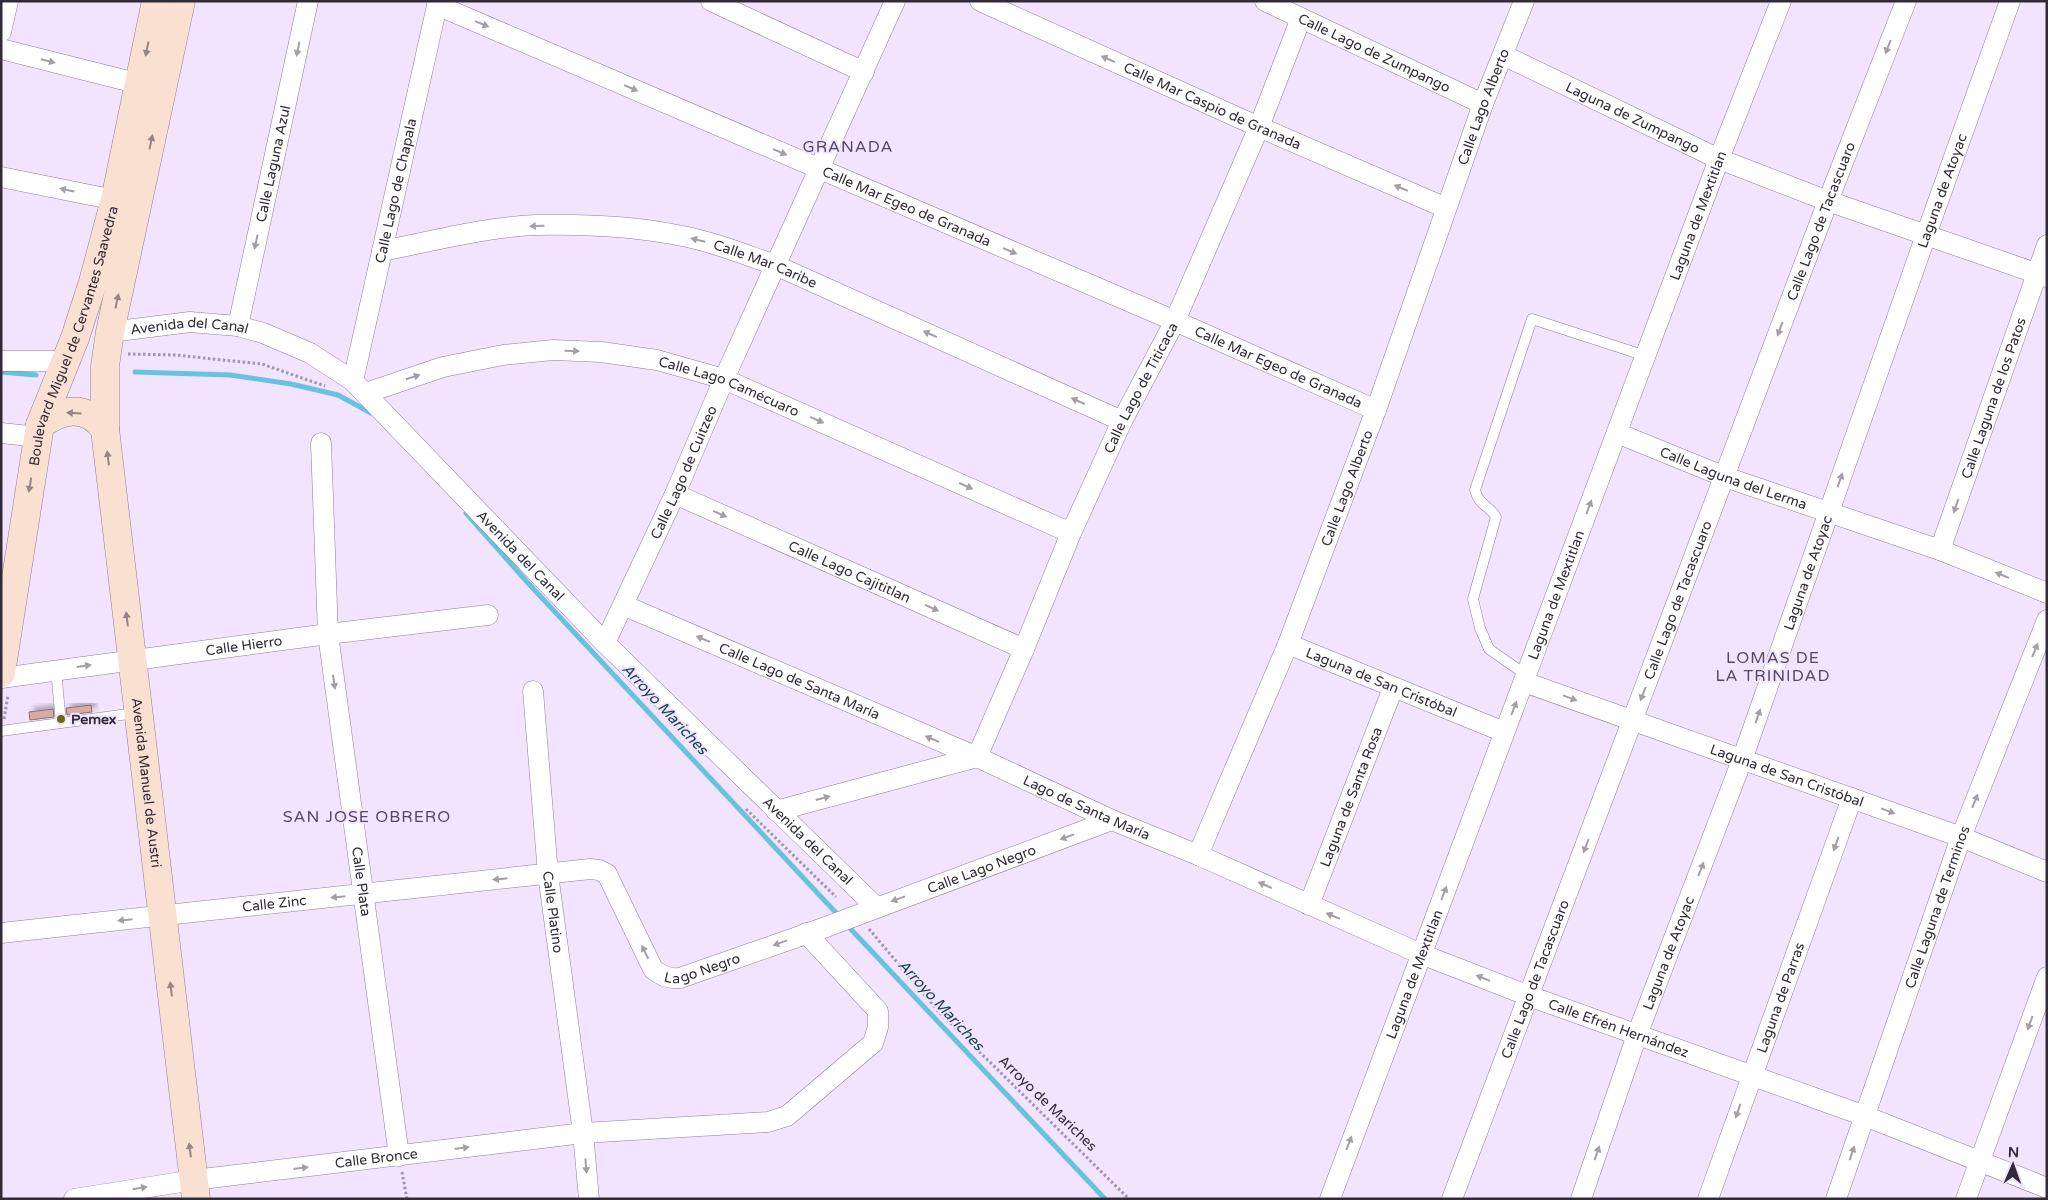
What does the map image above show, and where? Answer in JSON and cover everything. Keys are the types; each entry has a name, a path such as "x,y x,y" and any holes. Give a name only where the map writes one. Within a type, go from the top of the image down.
{"main road":[{"name":"Boulevard Miguel de Cervantes Saavedra","path":"2,665 39,432 71,350 93,282 114,200 156,1"},
{"name":"Boulevard Miguel de Cervantes Saavedra","path":"107,351 182,1"},
{"path":"71,350 107,351"},
{"name":"Avenida Manuel de Austri","path":"107,351 105,429 195,1189"},
{"path":"39,432 52,417 69,412 94,417 105,429"}],"street":[{"path":"1,32 8,1"},
{"name":"Calle Laguna Azul","path":"238,326 308,1"},
{"path":"711,1 864,72"},
{"name":"Calle Lago de Cuitzeo","path":"605,643 676,494 724,379 820,170 894,1"},
{"name":"Calle Mar Caspio de Granada","path":"980,1 1259,128 1446,208"},
{"name":"Calle Lago de Zumpango","path":"1265,1 1483,104"},
{"name":"Calle Lago Alberto","path":"1198,855 1288,644 1376,410 1483,104 1524,1"},
{"name":"Laguna de Mextitlan","path":"1331,1194 1719,159 1781,1"},
{"name":"Calle Lago de Tacascuaro","path":"1452,1199 1828,201 1906,1"},
{"name":"Laguna de Atoyac","path":"1581,1199 1637,1035 1742,760 1926,234 2010,1"},
{"name":"Calle Mar Egeo de Granada","path":"437,3 820,170 1175,321 1376,410"},
{"name":"Calle Lago de Chapala","path":"360,387 382,251 437,3"},
{"name":"Calle Lago de Titicaca","path":"977,757 1024,649 1071,533 1122,421 1175,321 1259,128 1301,18"},
{"path":"1,49 140,84"},
{"name":"Laguna de Zumpango","path":"1503,55 1719,159 1828,201 2042,275"},
{"path":"1,177 114,200"},
{"name":"Calle Mar Caribe","path":"382,251 469,234 535,225 610,226 677,235 720,246 775,265 1122,421"},
{"name":"Calle Laguna de los Patos","path":"1940,550 2042,275 2047,245"},
{"name":"Avenida del Canal","path":"107,351 190,322 238,326 263,333 310,352 360,387 605,643 876,907"},
{"path":"1,362 71,350"},
{"name":"Calle Lago Camécuaro","path":"360,387 503,355 553,350 601,352 657,360 724,379 1071,533"},
{"path":"1,433 39,432"},
{"name":"Calle Laguna del Lerma","path":"1617,434 1725,477 1940,550 2047,593"},
{"name":"Calle Plata","path":"321,443 328,634 399,1156"},
{"name":"Calle Lago Cajititlan","path":"676,494 1024,649"},
{"name":"Calle Lago de Santa María","path":"623,605 977,757"},
{"name":"Calle Hierro","path":"2,665 56,670 488,615"},
{"name":"Calle Laguna de Terminos","path":"1836,1199 1961,837 2047,620"},
{"name":"Laguna de San Cristóbal","path":"1288,644 1504,732"},
{"name":"Laguna de San Cristóbal","path":"1526,678 1633,721 1961,837 2047,872"},
{"name":"Laguna de Santa Rosa","path":"1309,906 1393,688"},
{"name":"Calle Platino","path":"533,691 548,874 583,1133 589,1199"},
{"path":"776,811 977,757"},
{"name":"Lago de Santa María","path":"977,757 1112,820 1198,855"},
{"name":"Laguna de Parras","path":"1708,1199 1750,1076 1852,798"},
{"name":"Calle Lago Negro","path":"854,915 1112,820"},
{"name":"Calle Efrén Hernández","path":"1198,855 1420,954 1529,996 1865,1116 2047,1188"},
{"name":"Lago Negro","path":"548,874 590,869 599,870 607,874 653,969 662,976 671,979 690,976 854,915"},
{"name":"Calle Zinc","path":"1,933 548,874"},
{"name":"Calle Bronce","path":"74,1199 195,1189 399,1156 583,1133 768,1122 786,1116 873,1044 878,1028 878,1011 806,934"},
{"path":"1966,1199 2047,977"}],"lane":[{"path":"1526,678 1489,649 1480,628 1473,599 1496,517 1493,511 1478,500 1475,490 1532,319 1646,356"},
{"path":"56,670 61,723"},
{"path":"1,731 138,712"}],"path":[{"path":"107,351 175,355 262,364 333,389"},
{"name":"Arroyo de Mariches","path":"741,804 854,915 938,1011 1129,1199"},
{"path":"399,1156 407,1199"}],"building":[{"path":"91,705 92,712 67,715 66,708"},
{"path":"53,709 54,717 30,720 29,712"}],"waterway":[{"name":"Arroyo Mariches","path":"1,372 36,375"},
{"name":"Arroyo Mariches","path":"135,372 230,375 291,384 338,395 371,413"},
{"name":"Arroyo Mariches","path":"466,513 528,583 839,916"},
{"name":"Arroyo Mariches","path":"846,924 1105,1199"}],"place":[{"name":"Pemex","path":"61,719"}],"district":[{"name":"GRANADA","path":"848,146"},
{"name":"LOMAS DE LA TRINIDAD","path":"1773,666"},
{"name":"SAN JOSE OBRERO","path":"367,816"}]}
